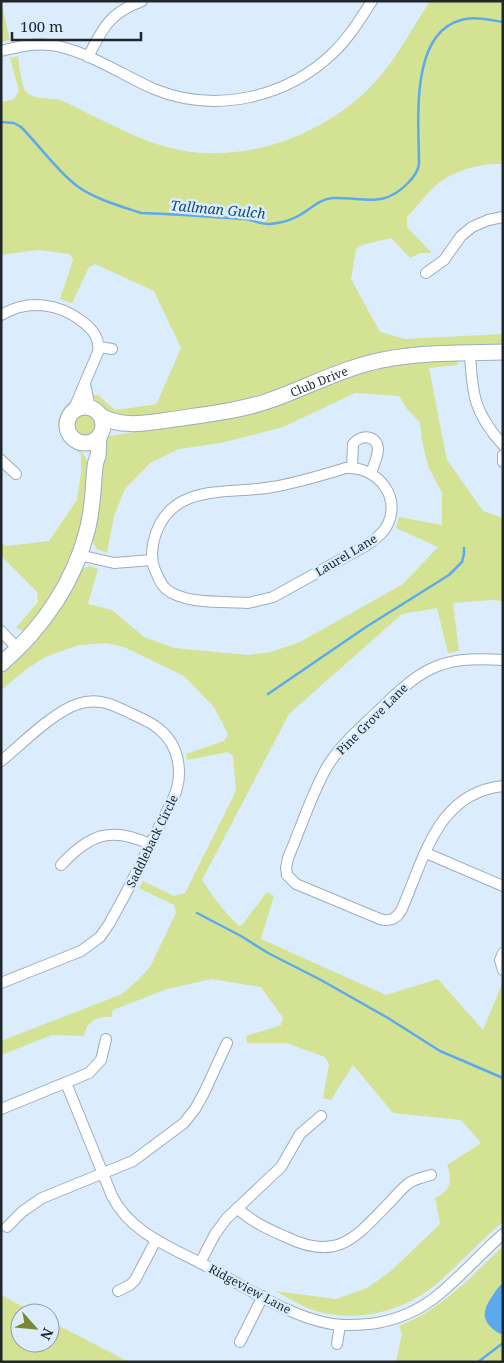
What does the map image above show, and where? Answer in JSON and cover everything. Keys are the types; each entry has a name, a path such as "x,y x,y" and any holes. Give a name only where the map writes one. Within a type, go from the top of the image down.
{"street":[{"path":"88,57 108,21 125,8 142,1"},
{"path":"1,51 29,45 49,45 65,48 166,93 210,101 244,99 289,84 319,65 347,38 372,1"},
{"path":"426,273 444,260 461,236 472,227 488,220 503,217"},
{"path":"1,315 24,306 45,305 55,307 71,313 89,326 97,338 99,347 96,358 67,424 68,431 73,438 87,448 95,464"},
{"path":"99,347 112,349"},
{"name":"Club Drive","path":"97,413 108,421 137,424 214,414 278,398 345,371 381,360 422,355 503,352"},
{"path":"470,353 472,392 477,406 487,426 503,445"},
{"path":"1,664 33,634 50,611 70,577 86,534 95,464 98,458 103,425 89,403 85,384"},
{"path":"72,412 81,408 97,413"},
{"name":"Club Drive","path":"100,435 125,430 137,424"},
{"path":"80,442 90,442 100,435"},
{"path":"79,555 114,563 152,560 153,544 158,527 172,509 190,497 271,488 352,468 371,474 378,447 375,441 368,438 359,438 354,444 352,468"},
{"path":"503,455 503,462"},
{"path":"1,460 16,474"},
{"name":"Laurel Lane","path":"152,560 158,578 164,587 183,598 248,603 273,597 367,545 381,534 390,517 391,502 384,485 371,474"},
{"path":"1,631 18,648"},
{"name":"Pine Grove Lane","path":"426,853 395,924 296,884 283,876 288,858 321,780 334,757 348,740 408,682 429,669 465,659 503,660"},
{"name":"Saddleback Circle","path":"1,761 56,716 72,706 94,701 109,703 150,723 164,734 177,755 179,771 176,793 115,915 100,937 81,951 1,983"},
{"path":"503,786 475,794 453,808 437,828 426,853 503,886"},
{"path":"61,864 91,840 108,835 130,836 150,844"},
{"path":"503,953 500,960 503,970"},
{"path":"1,1110 84,1076 97,1066 103,1055 106,1039"},
{"path":"7,1227 32,1203 133,1162 184,1123 204,1093 227,1043"},
{"name":"Ridgeview Lane","path":"66,1083 112,1196 123,1214 135,1226 156,1240 263,1296 294,1312 319,1321 340,1325 383,1322 416,1310 438,1294 503,1234"},
{"path":"200,1263 220,1226 281,1167 300,1134 321,1116"},
{"path":"237,1208 252,1221 299,1243 321,1248 346,1242 358,1234 408,1184 431,1175"},
{"path":"118,1291 135,1280 156,1240"},
{"path":"240,1342 263,1296"},
{"path":"338,1344 340,1325"}],"green space":[{"path":"1,1 10,40 1,42"},
{"path":"430,1 503,1 503,164 477,166 451,175 436,185 407,217 407,227 432,253 420,253 410,258 391,238 362,245 356,249 351,279 380,332 405,339 503,334 503,344 403,349 355,359 284,386 222,404 119,419 108,412 92,395 98,395 115,410 157,403 181,348 154,291 95,264 89,267 72,303 60,299 73,260 70,254 38,250 1,255 1,102 14,99 19,91 10,58 18,56 25,90 32,96 60,100 156,144 179,150 207,153 235,152 291,139 317,127 341,112 363,94 382,74"},
{"path":"458,361 458,365 429,368 447,460 483,511 503,518 503,601 453,603 459,651 448,653 437,608 402,614 289,714 202,880 219,904 239,926 242,925 267,892 274,896 261,939 386,995 438,979 483,1030 503,982 503,1222 441,1280 411,1301 377,1313 359,1316 323,1313 305,1307 275,1291 336,1299 367,1288 391,1271 440,1224 435,1198 444,1192 449,1185 450,1176 447,1165 481,1143 461,1120 393,1113 353,1065 331,1100 323,1098 329,1064 325,1057 287,1043 247,1043 246,1036 281,1025 283,1018 261,987 211,979 167,989 113,1010 111,1017 93,1020 87,1027 84,1036 52,1035 1,1055 1,1041 122,994 150,967 176,913 174,905 139,888 143,881 174,896 185,893 236,791 233,756 228,752 187,760 186,754 224,741 228,734 214,707 184,676 124,647 106,643 79,645 45,657 1,690 1,675 48,626 75,585 82,569 89,566 98,569 88,604 112,610 144,637 174,648 248,655 271,652 300,642 403,584 438,547 396,528 399,517 442,525 442,493 428,466 420,422 407,409 399,396 355,393 283,427 221,443 179,449 150,463 125,489 114,516 107,553 97,549 92,541 101,498 102,446 109,436 243,415 278,405 360,374 390,366"},
{"path":"74,397 61,416 60,427 62,434 68,442 83,454 87,462 86,493 79,531 66,566 57,583 24,631 16,628 38,602 37,592 1,556 1,543 6,546 49,541 77,500 81,473 81,454 70,445 61,435 58,423 63,409"},
{"path":"85,414 90,415 96,421 96,431 90,437 85,438 80,437 74,431 73,426 74,421 80,415"},
{"path":"503,1246 503,1362 396,1362 402,1334 399,1326 428,1311 455,1292"},
{"path":"1,1295 16,1303 10,1303 10,1353 60,1353 60,1326 129,1362 1,1362"}],"water":[{"path":"503,1283 503,1333 500,1334 486,1321 485,1312 489,1301"}],"waterway":[{"name":"Tallman Gulch","path":"1,122 14,123 21,127 69,180 84,191 108,202 141,213 245,219 267,224 278,223 297,217 319,202 328,199 381,199 399,191 408,183 418,170 420,82 432,43 444,29 461,20 477,18 503,22"},
{"path":"268,694 366,627 449,575 462,562 464,548"},
{"path":"197,913 388,1018 440,1051 503,1078"},
{"path":"478,1362 503,1343"}]}
